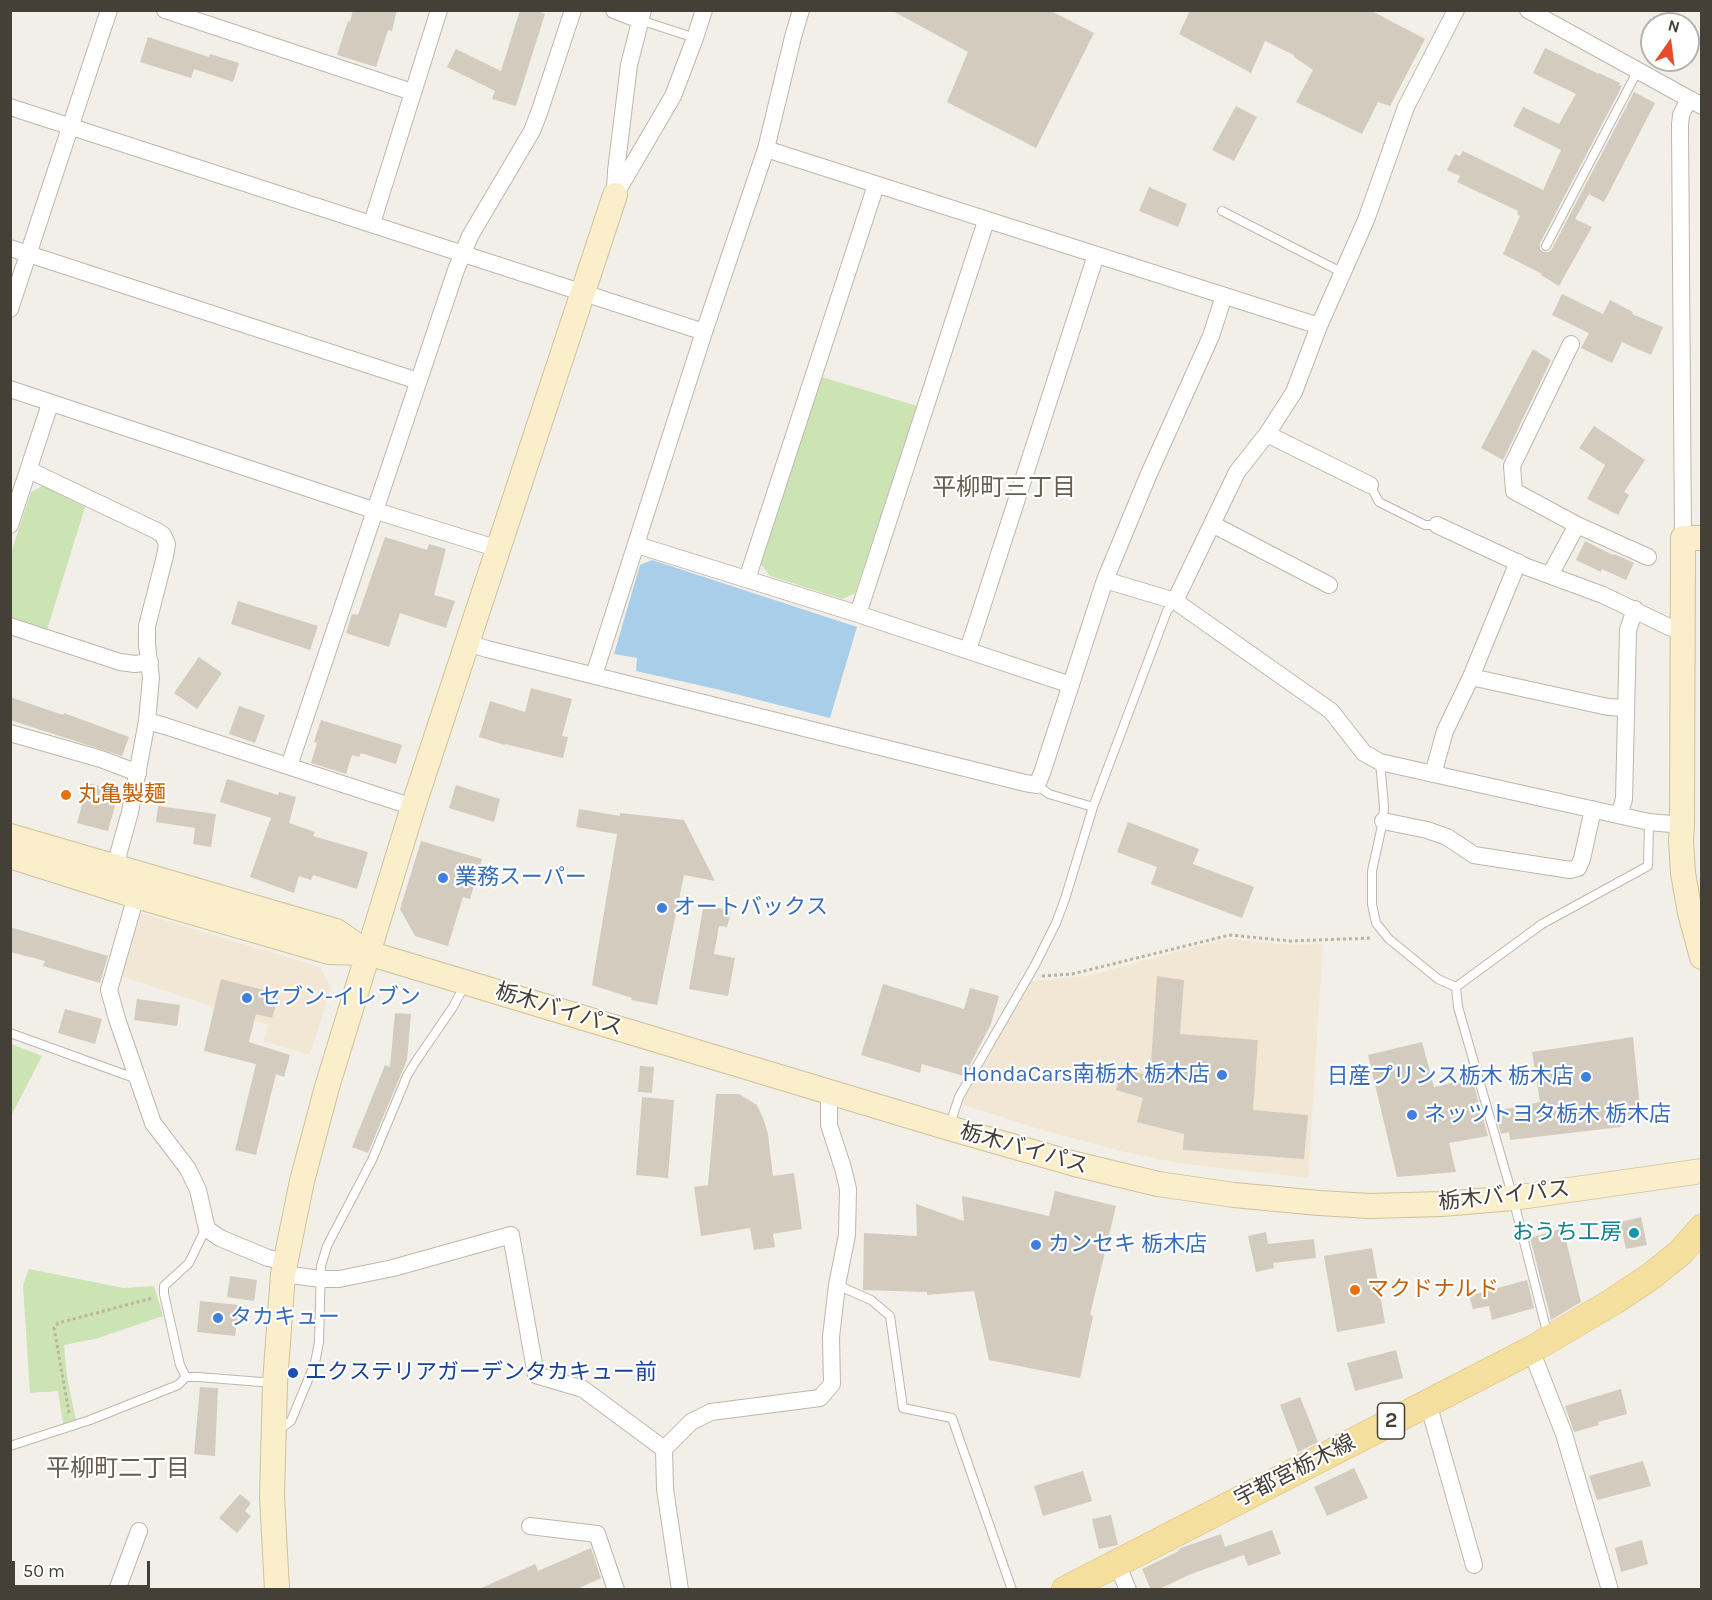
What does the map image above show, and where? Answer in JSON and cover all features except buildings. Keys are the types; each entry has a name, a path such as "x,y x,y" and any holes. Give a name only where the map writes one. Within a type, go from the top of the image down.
{"main road":[{"path":"277,1590 272,1497 275,1383 284,1268 302,1181 327,1087 413,807 615,195"},
{"path":"1692,538 1682,631 1692,826 1680,841 1690,913 1701,957"},
{"name":"栃木バイパス","path":"14,848 115,866 336,931 368,953"},
{"name":"栃木バイパス","path":"14,848 136,896 329,952 368,953 949,1128 1148,1182 1234,1196 1370,1206 1442,1204 1513,1198 1701,1171"},
{"name":"宇都宮栃木線","path":"1065,1590 1540,1344 1650,1277 1680,1253 1701,1228"}],"street":[{"path":"10,309 110,10"},
{"path":"165,10 412,92"},
{"path":"372,223 439,10"},
{"path":"289,766 462,254 470,236 532,131 573,10"},
{"path":"614,10 642,15 628,65 615,195"},
{"path":"615,195 673,96 704,10"},
{"path":"594,675 704,332 766,150 801,10"},
{"path":"1175,601 1237,472 1268,434 1294,392 1319,326 1366,220 1406,107 1456,10"},
{"path":"1528,10 1695,102 1681,115 1680,125 1692,538"},
{"path":"10,107 704,332"},
{"path":"766,150 1319,326"},
{"path":"747,579 876,185"},
{"path":"858,614 986,221"},
{"path":"10,248 418,381"},
{"path":"968,650 1096,255"},
{"path":"468,643 487,650 1037,785 1105,580 1148,476 1211,336 1224,296"},
{"path":"1571,344 1512,466 1514,491 1577,525 1648,557"},
{"path":"10,389 376,511 499,549"},
{"path":"10,525 13,508 29,470 50,404"},
{"path":"1268,434 1370,485"},
{"path":"29,470 157,531 163,535 166,544 147,626 151,678 147,721 130,812 115,866"},
{"path":"1212,524 1329,585"},
{"path":"1437,525 1518,562 1604,595 1669,627 1682,631"},
{"path":"1550,575 1577,525"},
{"path":"637,545 858,614 1071,685"},
{"path":"1433,774 1445,731 1471,677 1518,562"},
{"path":"1105,580 1175,601 1331,711 1364,753 1380,762 1649,822 1692,826"},
{"path":"1619,815 1624,799 1628,630 1635,609"},
{"path":"10,626 120,662 135,664 150,662"},
{"path":"1471,677 1608,708 1626,708"},
{"path":"147,721 413,807"},
{"path":"10,733 101,759 138,773"},
{"path":"1383,821 1427,830 1447,837 1474,855 1570,870 1578,868 1582,859 1593,809"},
{"path":"136,896 109,990 153,1123 188,1169 198,1190 207,1229 220,1238 268,1258 284,1268 321,1279 339,1279 393,1268 511,1235 536,1375 583,1389 664,1449"},
{"path":"680,1590 665,1489 664,1449 691,1422 711,1412 820,1398 832,1384 831,1336 837,1285 848,1235 848,1189 829,1125 829,1091"},
{"path":"1540,1344 1610,1590"},
{"path":"1428,1403 1474,1565"},
{"path":"530,1526 597,1534 616,1590"},
{"path":"117,1590 139,1531"},
{"path":"1117,1563 1128,1590"}],"lane":[{"path":"642,15 695,38"},
{"path":"1546,246 1638,70"},
{"path":"1222,211 1343,273"},
{"path":"1370,485 1379,502 1425,525 1437,525"},
{"path":"949,1128 958,1097 1029,975 1056,923 1093,807 1167,611 1175,601"},
{"path":"1380,762 1384,793 1383,821 1372,871 1372,904 1376,923 1386,936 1438,979 1456,987"},
{"path":"1037,785 1049,794 1093,807"},
{"path":"1456,987 1542,924 1648,866 1649,822"},
{"path":"273,1434 291,1421 315,1363 319,1342 321,1266 327,1246 372,1160 407,1076 453,1007 460,994 463,981"},
{"path":"1456,987 1458,1006 1513,1198 1540,1344"},
{"path":"10,1033 139,1080"},
{"path":"186,1377 180,1365 164,1286 189,1263 207,1229"},
{"path":"837,1285 871,1300 890,1316 903,1408 952,1418 1012,1590"},
{"path":"10,1446 90,1420 178,1385 186,1377 275,1383"}],"path":[{"path":"1029,975 1036,977 1072,974 1230,934 1290,941 1386,936"},
{"path":"71,1426 54,1328 58,1323 164,1294"}],"shaded area":[{"path":"137,912 320,967 331,987 310,1055 263,1041 268,1025 121,976"},
{"path":"1230,939 1292,945 1323,944 1308,1178 1178,1163 1120,1151 1042,1130 961,1104 1031,981 1087,976"}],"green space":[{"path":"822,377 917,406 855,593 842,599 770,576 761,564"},
{"path":"42,486 85,507 47,630 11,618 11,553 31,492"},
{"path":"10,1044 42,1056 11,1116"},
{"path":"29,1269 123,1288 154,1286 163,1316 95,1339 64,1345 67,1377 76,1420 63,1424 58,1391 30,1393 23,1285"}],"water":[{"path":"652,560 857,627 830,718 636,671 637,658 614,654 640,565"}],"place":[{"name":"丸亀製麺","path":"66,795"},
{"name":"業務スーパー","path":"443,878"},
{"name":"オートバックス","path":"662,908"},
{"name":"セブン-イレブン","path":"247,998"},
{"name":"HondaCars南栃木 栃木店","path":"1222,1075"},
{"name":"日産プリンス栃木 栃木店","path":"1586,1077"},
{"name":"ネッツトヨタ栃木 栃木店","path":"1412,1115"},
{"name":"おうち工房","path":"1634,1233"},
{"name":"カンセキ 栃木店","path":"1036,1245"},
{"name":"マクドナルド","path":"1355,1290"},
{"name":"タカキュー","path":"218,1318"},
{"name":"エクステリアガーデンタカキュー前","path":"293,1373"}],"district":[{"name":"平柳町三丁目","path":"1004,488"},
{"name":"平柳町二丁目","path":"118,1469"}]}
